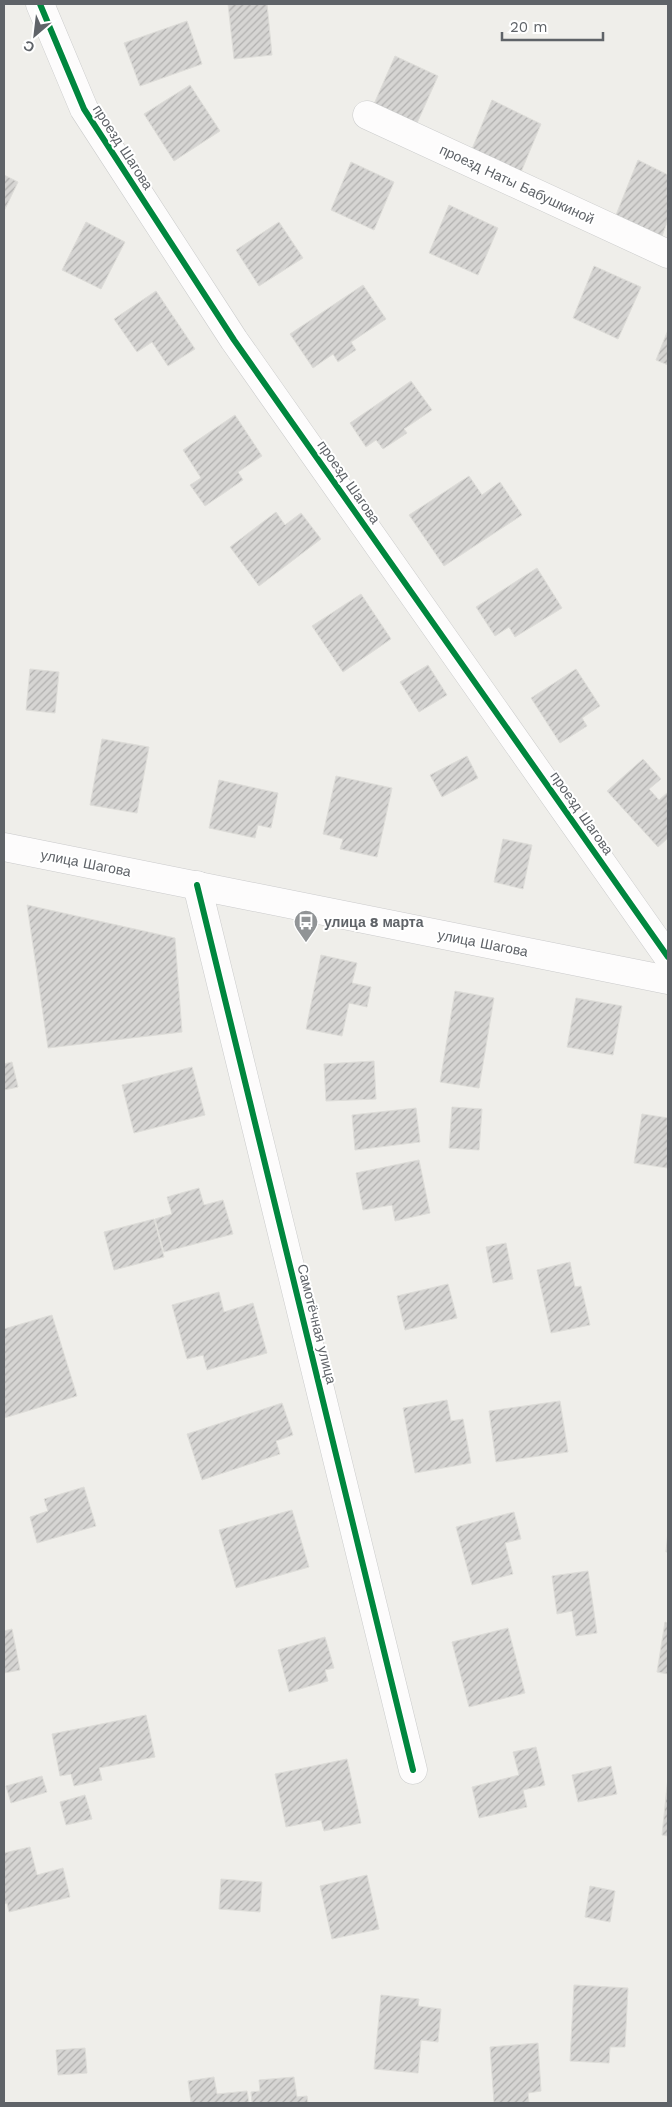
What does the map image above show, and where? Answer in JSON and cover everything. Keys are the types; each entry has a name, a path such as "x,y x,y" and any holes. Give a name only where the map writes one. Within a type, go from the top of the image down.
{"street":[{"name":"проезд Шагова","path":"40,4 84,109 234,340 668,957"},
{"name":"проезд Наты Бабушкиной","path":"367,115 668,254"},
{"name":"улица Шагова","path":"4,847 668,980"},
{"name":"Самотёчная улица","path":"197,885 413,1770"}],"building":[{"path":"228,4 267,4 272,55 234,59"},
{"path":"187,21 202,64 140,86 124,43"},
{"path":"395,56 438,76 417,123 374,104"},
{"path":"190,85 220,131 174,161 144,114"},
{"path":"492,100 541,124 521,172 472,149"},
{"path":"638,160 668,175 668,220 662,236 616,215"},
{"path":"351,162 394,182 374,230 331,210"},
{"path":"4,175 18,182 4,211"},
{"path":"449,205 498,228 478,275 429,253"},
{"path":"86,222 125,242 101,289 62,270"},
{"path":"279,222 303,258 259,286 236,250"},
{"path":"594,266 641,287 618,339 573,318"},
{"path":"363,285 386,319 351,342 356,350 338,362 333,354 313,368 290,334"},
{"path":"156,291 195,349 168,366 152,342 137,352 114,319"},
{"path":"668,330 668,365 656,360"},
{"path":"411,381 432,410 404,429 407,433 383,449 376,440 366,447 350,423"},
{"path":"235,415 262,456 238,472 243,480 205,506 190,485 201,478 183,450"},
{"path":"469,476 482,495 500,482 522,515 444,566 409,515"},
{"path":"276,512 285,525 301,513 321,539 259,586 230,547"},
{"path":"537,568 562,608 515,637 509,627 495,636 476,607"},
{"path":"361,594 391,639 343,672 312,626"},
{"path":"428,665 447,695 419,712 400,682"},
{"path":"30,669 59,672 55,713 26,710"},
{"path":"576,669 600,706 582,718 587,726 560,743 531,698"},
{"path":"102,739 149,747 137,813 90,805"},
{"path":"467,756 478,778 442,797 430,775"},
{"path":"643,759 661,779 649,789 659,800 668,792 668,838 658,847 607,791"},
{"path":"336,776 392,788 377,857 340,849 343,839 323,834"},
{"path":"219,780 278,793 271,828 258,825 255,838 209,828"},
{"path":"503,839 532,845 523,889 494,882"},
{"path":"27,905 175,938 182,1032 48,1048"},
{"path":"321,955 357,963 352,983 371,987 367,1007 349,1003 342,1036 306,1029"},
{"path":"455,991 494,998 479,1088 440,1082"},
{"path":"576,998 622,1006 613,1055 567,1047"},
{"path":"374,1061 376,1099 326,1101 324,1064"},
{"path":"12,1062 18,1087 4,1090 4,1064"},
{"path":"192,1067 205,1115 134,1133 122,1085"},
{"path":"452,1107 482,1109 479,1150 449,1148"},
{"path":"416,1108 420,1142 355,1150 352,1115"},
{"path":"642,1114 668,1118 668,1168 634,1163"},
{"path":"419,1160 430,1213 395,1221 392,1205 363,1210 356,1173"},
{"path":"199,1188 204,1205 223,1200 233,1234 164,1252 155,1219 172,1214 167,1197"},
{"path":"154,1219 164,1257 114,1270 104,1232"},
{"path":"506,1243 513,1279 493,1283 486,1247"},
{"path":"570,1262 575,1287 581,1286 590,1325 551,1333 537,1270"},
{"path":"448,1284 457,1318 405,1330 397,1296"},
{"path":"219,1292 224,1312 253,1303 267,1353 207,1370 203,1355 187,1359 172,1305"},
{"path":"52,1315 77,1396 4,1418 4,1329"},
{"path":"447,1400 451,1421 463,1419 471,1463 415,1473 403,1408"},
{"path":"560,1401 568,1452 496,1462 489,1411"},
{"path":"282,1403 293,1435 276,1441 280,1454 202,1480 187,1434"},
{"path":"84,1487 96,1526 37,1543 30,1517 48,1511 44,1499"},
{"path":"292,1510 309,1567 236,1588 219,1530"},
{"path":"514,1512 521,1539 505,1543 513,1574 472,1585 456,1527"},
{"path":"668,1531 668,1552 666,1552"},
{"path":"588,1571 597,1633 576,1636 572,1611 557,1614 552,1576"},
{"path":"665,1622 668,1623 668,1674 657,1672"},
{"path":"508,1628 525,1693 469,1707 452,1642"},
{"path":"12,1629 20,1670 4,1673 4,1631"},
{"path":"325,1637 334,1668 325,1670 328,1681 289,1692 278,1650"},
{"path":"146,1715 155,1757 99,1768 102,1780 74,1786 71,1774 60,1776 52,1734"},
{"path":"536,1747 545,1785 523,1790 527,1807 479,1818 472,1787 519,1775 513,1752"},
{"path":"347,1759 361,1823 324,1831 321,1820 286,1827 275,1774"},
{"path":"611,1766 617,1794 578,1802 572,1775"},
{"path":"42,1776 47,1792 11,1803 6,1786"},
{"path":"668,1777 668,1836 662,1835"},
{"path":"85,1795 92,1819 66,1825 60,1802"},
{"path":"30,1847 37,1875 63,1868 70,1897 9,1912 7,1903 4,1904 4,1853"},
{"path":"367,1875 379,1929 332,1939 320,1886"},
{"path":"221,1879 262,1882 260,1912 219,1909"},
{"path":"590,1886 615,1891 610,1922 585,1917"},
{"path":"574,1985 628,1988 625,2047 610,2047 609,2063 570,2061"},
{"path":"381,1995 419,1999 418,2006 441,2009 438,2042 421,2040 418,2073 374,2069"},
{"path":"538,2043 541,2091 528,2093 529,2103 494,2103 490,2047"},
{"path":"85,2048 87,2073 58,2075 56,2050"},
{"path":"214,2077 217,2094 247,2091 249,2103 191,2103 188,2081"},
{"path":"294,2077 297,2097 307,2096 308,2103 252,2103 251,2092 260,2091 259,2080"}],"cycle path":[{"path":"40,4 84,109 234,340 668,957"},
{"path":"197,885 413,1770"}],"place":[{"name":"улица 8 марта","path":"306,943"}]}
